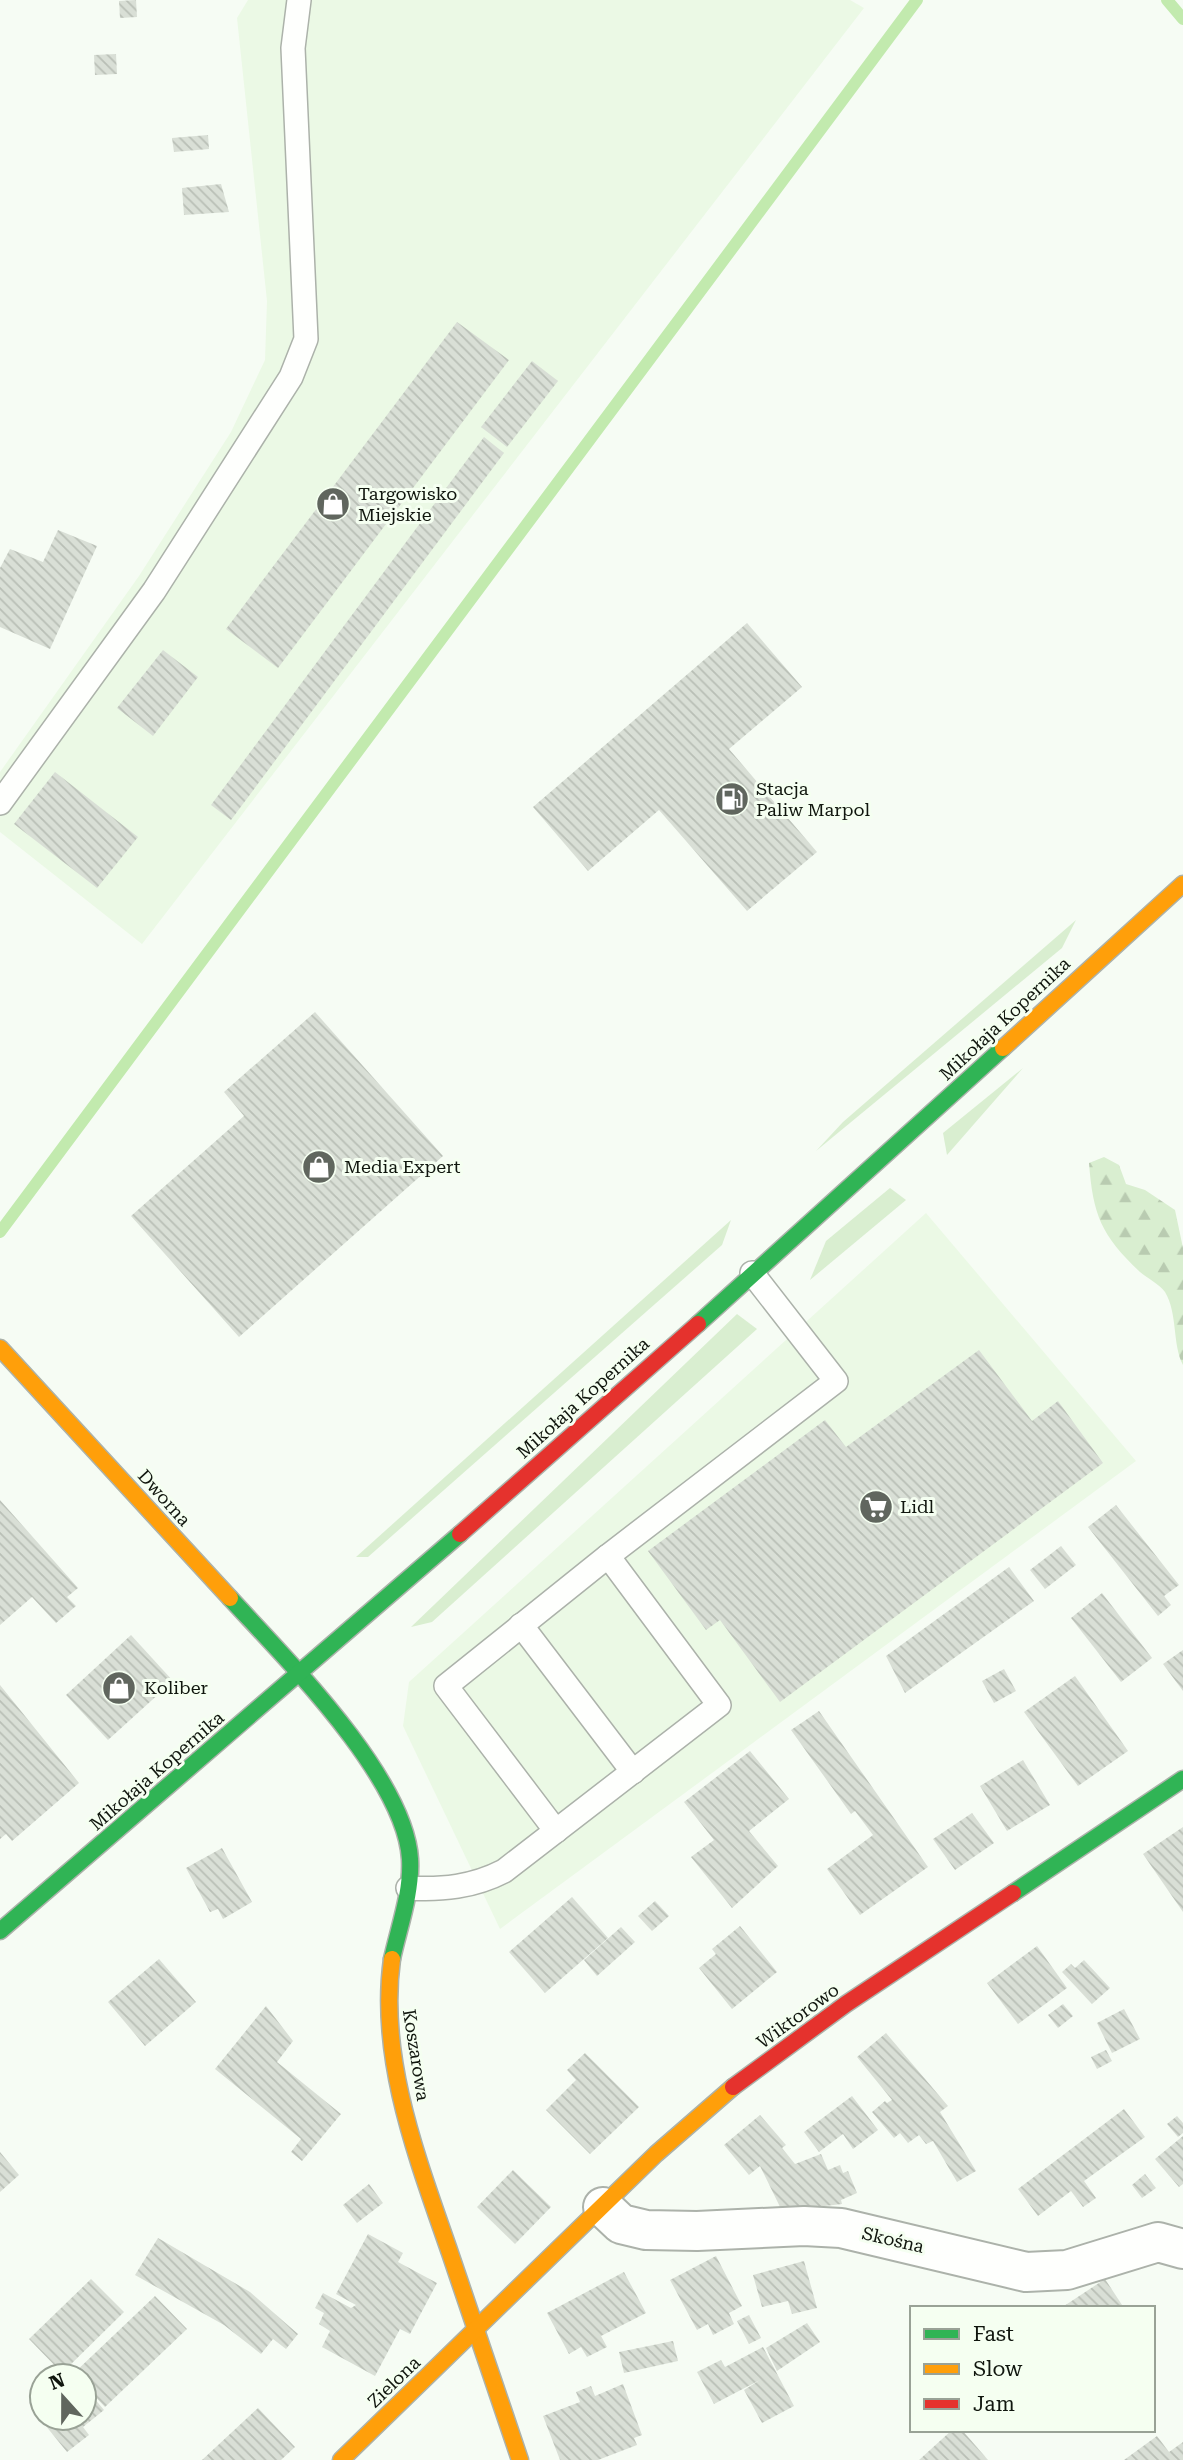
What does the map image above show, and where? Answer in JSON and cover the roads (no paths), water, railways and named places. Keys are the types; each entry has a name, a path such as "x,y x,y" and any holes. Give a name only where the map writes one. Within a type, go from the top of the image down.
{"street":[{"name":"Mikołaja Kopernika","path":"0,1931 299,1674 752,1273 1183,884"},
{"name":"Dworna","path":"0,1348 299,1674"},
{"name":"Koszarowa","path":"299,1674 379,1775 392,1798 407,1840 408,1888 392,1961 388,2003 396,2073 415,2151 520,2460"},
{"name":"Wiktorowo","path":"475,2332 656,2154 733,2087 846,2004 1183,1779"},
{"name":"Skośna","path":"603,2207 621,2224 646,2230 697,2231 804,2225 841,2228 1026,2272 1067,2270 1157,2242 1183,2249"},
{"name":"Zielona","path":"341,2460 475,2332"}],"lane":[{"path":"0,803 154,592 291,377 306,339 293,48 299,0"},
{"path":"556,1831 446,1686 608,1556 836,1381 752,1273"},
{"path":"408,1888 435,1889 480,1883 504,1871 719,1705 608,1556"},
{"path":"521,1625 633,1772"}],"waterway":[{"path":"0,1232 917,0"},
{"path":"1167,0 1183,19"}],"place":[{"name":"Targowisko Miejskie","path":"333,504"},
{"name":"Stacja Paliw Marpol","path":"732,799"},
{"name":"Media Expert","path":"319,1167"},
{"name":"Lidl","path":"876,1507"},
{"name":"Koliber","path":"119,1688"}]}
